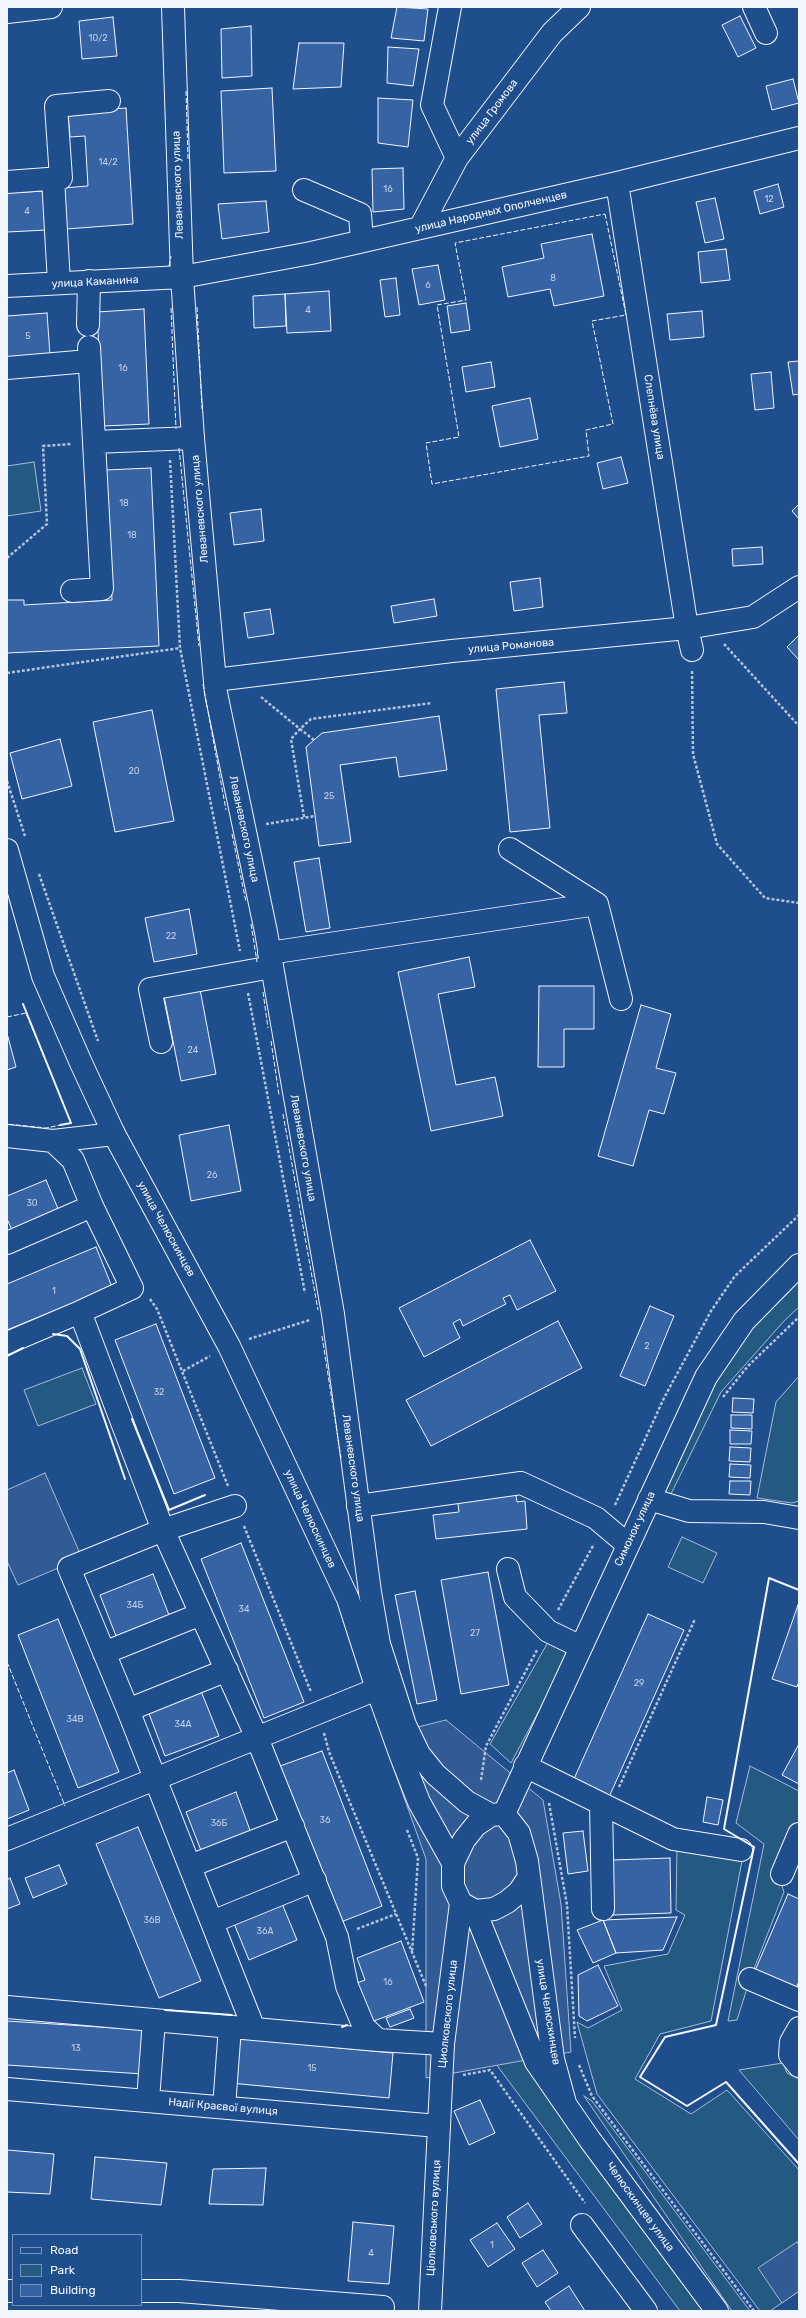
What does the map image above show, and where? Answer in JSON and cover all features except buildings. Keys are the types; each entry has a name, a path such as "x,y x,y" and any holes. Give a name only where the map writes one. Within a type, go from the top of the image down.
{"main road":[{"path":"7,12 51,7"},
{"name":"Леваневского улица","path":"172,7 182,277 193,438 225,678 216,693 270,960 333,1314 358,1506 379,1644 405,1725 419,1754 435,1774 468,1802 497,1815"},
{"path":"450,7 432,104 457,158"},
{"path":"552,33 556,7"},
{"name":"улица Громова","path":"420,228 457,158 552,33 579,7"},
{"path":"754,7 766,33"},
{"path":"7,182 60,178 56,106 109,101"},
{"name":"улица Народных Ополченцев","path":"182,277 230,269 420,228 617,183 799,138"},
{"path":"53,178 59,283"},
{"name":"Слепнёва улица","path":"617,183 687,628 692,650"},
{"path":"304,190 360,214 362,241"},
{"name":"улица Каманина","path":"7,286 182,277"},
{"path":"88,325 89,281"},
{"path":"7,368 89,354 102,589 72,591"},
{"path":"94,442 193,438"},
{"name":"улица Романова","path":"225,678 452,651 687,628 753,617 799,587"},
{"path":"510,849 597,904 621,999"},
{"name":"улица Челюскинцев","path":"7,850 43,976 114,1134 229,1346 348,1599 377,1689 419,1802 453,1863"},
{"path":"161,1042 150,989 270,960 597,904"},
{"path":"7,1136 53,1141 114,1134"},
{"path":"7,1343 132,1288 92,1206 73,1160 53,1141"},
{"path":"7,1243 92,1206"},
{"name":"Симонок улица","path":"497,1815 525,1766 706,1377 744,1321 799,1265"},
{"path":"80,1312 163,1530 227,1670 293,1826 337,1937 350,1992 364,2027 378,2040"},
{"path":"358,1506 522,1483 596,1518 628,1545"},
{"path":"649,1499 689,1511 764,1512 799,1518"},
{"path":"235,1506 163,1530 64,1568 104,1653 128,1710 254,2029"},
{"path":"508,1569 515,1597 548,1630 581,1647"},
{"path":"348,1599 360,1601 370,1592"},
{"path":"104,1653 201,1614"},
{"path":"128,1710 227,1670"},
{"path":"7,1839 377,1689"},
{"path":"525,1766 673,1839 741,1850"},
{"path":"603,1909 605,1806"},
{"path":"497,1815 513,1822 525,1846 529,1877 519,1892 494,1910 468,1907 453,1886 453,1863 464,1840 476,1825 497,1815"},
{"path":"190,1866 293,1826"},
{"path":"782,1874 799,1834"},
{"name":"улица Челюскинцев","path":"529,1877 553,2059 566,2102"},
{"path":"212,1922 314,1880"},
{"name":"улица Челюскинцев","path":"468,1907 536,2062 566,2102"},
{"name":"Циолковского улица","path":"438,2126 443,2044 468,1907"},
{"path":"750,1980 799,2000"},
{"path":"7,2007 378,2040 443,2044"},
{"path":"148,2100 154,2020"},
{"path":"224,2107 230,2027"},
{"path":"799,2028 791,2042 790,2055 799,2066"},
{"name":"Надії Краєвої вулиця","path":"7,2089 438,2126"},
{"name":"Челюскинцев улица","path":"566,2102 590,2140 717,2311"},
{"name":"Ціолковського вулиця","path":"430,2311 438,2126"},
{"path":"582,2225 646,2311"},
{"path":"142,2291 179,2291 383,2307"}],"path":[{"path":"7,558 47,524 43,446 94,442"},
{"path":"711,624 729,650 799,726"},
{"path":"7,673 180,648"},
{"path":"692,650 693,754 717,844 764,898 799,903"},
{"path":"225,678 314,740"},
{"path":"304,817 291,739 311,719 432,703"},
{"path":"7,781 27,841"},
{"path":"261,825 315,816"},
{"path":"38,871 100,1047"},
{"path":"481,1780 486,1746 622,1491 664,1398 711,1311 735,1276 799,1215"},
{"path":"132,1288 141,1285 157,1309 319,1713 330,1752 396,1914 337,1937"},
{"path":"720,1403 748,1366 799,1316"},
{"path":"241,1341 310,1320 311,1328"},
{"path":"605,1806 695,1619"},
{"path":"548,1797 567,1905 575,2039"},
{"path":"407,1829 418,1858 412,1954"},
{"path":"578,2062 592,2096 754,2311"},
{"path":"459,2076 490,2070 591,2213 582,2225"}],"green space":[{"path":"34,462 41,511 7,516 7,466"},
{"path":"799,1271 799,1307 784,1321 721,1392 669,1498 657,1494 710,1380"},
{"path":"82,1368 96,1404 38,1426 24,1390"},
{"path":"799,1376 799,1501 792,1503 757,1498 776,1402"},
{"path":"682,1537 717,1553 703,1583 668,1567"},
{"path":"551,1637 572,1649 511,1763 490,1744"},
{"path":"750,1766 799,1791 799,1825 778,1874 784,1892 750,1979 737,2020 728,2021 764,1844 736,1823"},
{"path":"677,1848 742,1861 711,2021 660,2034 635,2079 691,2114 727,2090 799,2170 799,2291 770,2311 760,2311 597,2094 577,2022 588,2028 622,2010 604,1966 668,1954 685,1915 676,1910"},
{"path":"501,2026 708,2311 680,2311 487,2052"},
{"path":"783,2063 787,2073 799,2079 799,2140 739,2070"},
{"path":"584,2096 592,2101 750,2311 732,2311"}],"shaded area":[{"path":"45,1473 82,1558 18,1585 7,1561 7,1490"},
{"path":"446,1720 543,1800 561,1904 571,2052 426,2078 426,1859 382,1736"},
{"path":"797,2242 799,2245 799,2291 782,2303 758,2268"}],"fence":[{"path":"186,91 188,159"},
{"path":"605,214 626,315 592,321 613,424 586,430 589,456 432,484 426,443 459,437 437,305 466,300 455,243 605,214"},
{"path":"169,266 171,256"},
{"path":"197,307 202,409"},
{"path":"171,308 176,429"},
{"path":"179,448 199,646"},
{"path":"203,684 226,810"},
{"path":"232,834 246,902"},
{"path":"251,924 257,962"},
{"path":"263,992 268,1028"},
{"path":"7,1017 26,1013 71,1123 46,1128 7,1124"},
{"path":"271,1041 279,1095"},
{"path":"283,1114 318,1310"},
{"path":"322,1336 341,1458"},
{"path":"7,1662 65,1806"}],"wall":[{"path":"23,1004 71,1123 60,1125"},
{"path":"53,1334 67,1336 80,1349 125,1479"},
{"path":"7,1356 23,1348"},
{"path":"132,1419 169,1510 205,1495"},
{"path":"799,1590 769,1578 724,1829 754,1847 716,2025 665,2037 640,2077 687,2106 726,2082 799,2164"},
{"path":"165,2010 232,2015"},
{"path":"342,2027 347,2025"}]}
